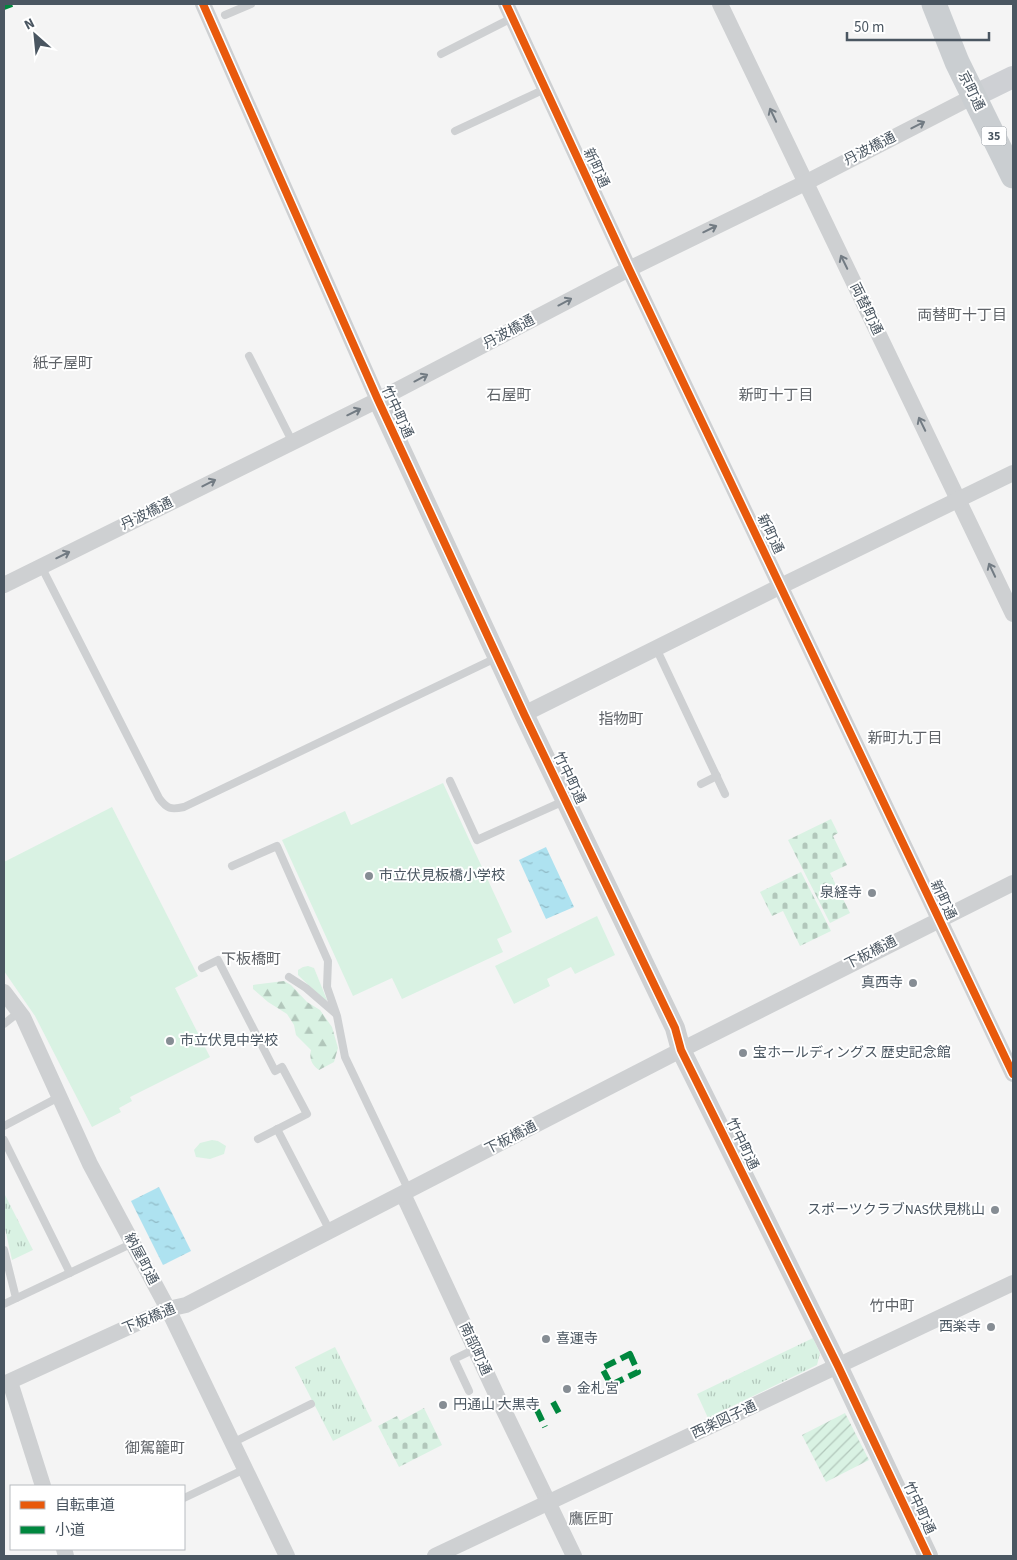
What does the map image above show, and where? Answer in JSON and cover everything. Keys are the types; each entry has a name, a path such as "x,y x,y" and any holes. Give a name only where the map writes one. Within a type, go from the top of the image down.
{"main road":[{"name":"京町通","path":"934,4 957,62 1013,176"},
{"name":"丹波橋通","path":"974,96 1013,77"}],"street":[{"name":"竹中町通","path":"203,4 378,400 524,714 675,1028 681,1050 838,1366 928,1556"},
{"name":"両替町通","path":"720,4 1013,614"},
{"name":"新町通","path":"509,11 629,269 1013,1074"},
{"name":"丹波橋通","path":"4,585 378,400 629,269 805,183 974,96"},
{"path":"524,714 1013,473"},
{"name":"下板橋通","path":"7,1383 168,1309 186,1305 681,1050 1013,882"},
{"name":"納屋町通","path":"4,992 23,1017 90,1164 168,1309 287,1556"},
{"name":"南部町通","path":"406,1192 475,1349 574,1556"},
{"name":"西楽図子通","path":"435,1556 1013,1283"},
{"path":"7,1383 44,1485"}],"lane":[{"path":"224,15 251,4"},
{"path":"441,54 509,11"},
{"path":"455,131 545,89"},
{"path":"250,356 292,442"},
{"path":"41,566 159,798 165,807 174,810 498,658"},
{"path":"656,648 725,794"},
{"path":"701,784 717,776"},
{"path":"450,781 477,840 565,800"},
{"path":"232,866 277,846 328,961 327,987 336,1014 345,1057 406,1192"},
{"path":"202,968 218,960 275,1071 282,1067 307,1114 258,1139"},
{"path":"289,977 306,988 336,1014"},
{"path":"4,1024 19,1012"},
{"path":"4,1126 58,1097"},
{"path":"278,1129 330,1231"},
{"path":"4,1140 70,1273"},
{"path":"4,1304 133,1243"},
{"path":"4,1250 16,1298"},
{"path":"469,1391 454,1360 475,1349"},
{"path":"232,1443 312,1404"},
{"path":"185,1498 245,1469"}],"green space":[{"path":"443,783 512,932 497,939 503,952 402,999 392,978 353,996 282,840 345,811 351,825"},
{"path":"112,807 198,976 175,988 210,1057 130,1097 132,1101 119,1108 121,1112 92,1127 35,1016 4,971 4,862"},
{"path":"831,819 838,833 833,836 847,865 830,873 850,913 830,923 788,840"},
{"path":"801,872 831,931 800,946 783,911 772,916 760,892"},
{"path":"597,916 615,955 575,974 571,967 547,979 550,986 514,1004 495,966"},
{"path":"308,966 314,968 327,1000 325,1001 298,975 298,970"},
{"path":"284,981 291,985 307,1002 320,1010 332,1027 338,1048 334,1062 319,1070 312,1062 311,1050 296,1035 294,1025 287,1014 268,1002 253,989 253,985"},
{"path":"212,1140 226,1146 224,1154 210,1159 196,1157 194,1150 200,1143"},
{"path":"4,1193 33,1250 12,1260 4,1224"},
{"path":"813,1338 820,1353 817,1365 708,1418 697,1394"},
{"path":"335,1347 372,1421 333,1441 295,1367"},
{"path":"424,1408 442,1445 399,1467 378,1426 397,1416 400,1421"},
{"path":"845,1413 869,1460 826,1482 802,1435"}],"water":[{"path":"546,847 574,907 546,919 519,860"},
{"path":"159,1187 191,1251 163,1265 131,1201"}],"marked path":[{"path":"4,7 12,4"},
{"path":"630,1354 638,1372 611,1385 602,1368 630,1354"},
{"path":"553,1402 560,1415"},
{"path":"537,1410 545,1427"}],"cycle path":[{"path":"203,4 378,400 524,714 675,1028 681,1050 838,1366 928,1556"},
{"path":"506,4 629,269 1013,1074"}],"place":[{"name":"市立伏見板橋小学校","path":"369,876"},
{"name":"泉経寺","path":"872,893"},
{"name":"真西寺","path":"913,983"},
{"name":"市立伏見中学校","path":"170,1041"},
{"name":"宝ホールディングス 歴史記念館","path":"743,1053"},
{"name":"スポーツクラブNAS伏見桃山","path":"995,1210"},
{"name":"西楽寺","path":"991,1327"},
{"name":"喜運寺","path":"546,1339"},
{"name":"金札宮","path":"567,1389"},
{"name":"円通山 大黒寺","path":"443,1405"}],"district":[{"name":"両替町十丁目","path":"962,315"},
{"name":"紙子屋町","path":"63,363"},
{"name":"石屋町","path":"509,395"},
{"name":"新町十丁目","path":"776,395"},
{"name":"指物町","path":"621,719"},
{"name":"新町九丁目","path":"905,738"},
{"name":"下板橋町","path":"251,959"},
{"name":"竹中町","path":"892,1306"},
{"name":"御駕籠町","path":"155,1448"},
{"name":"鷹匠町","path":"591,1519"}]}
